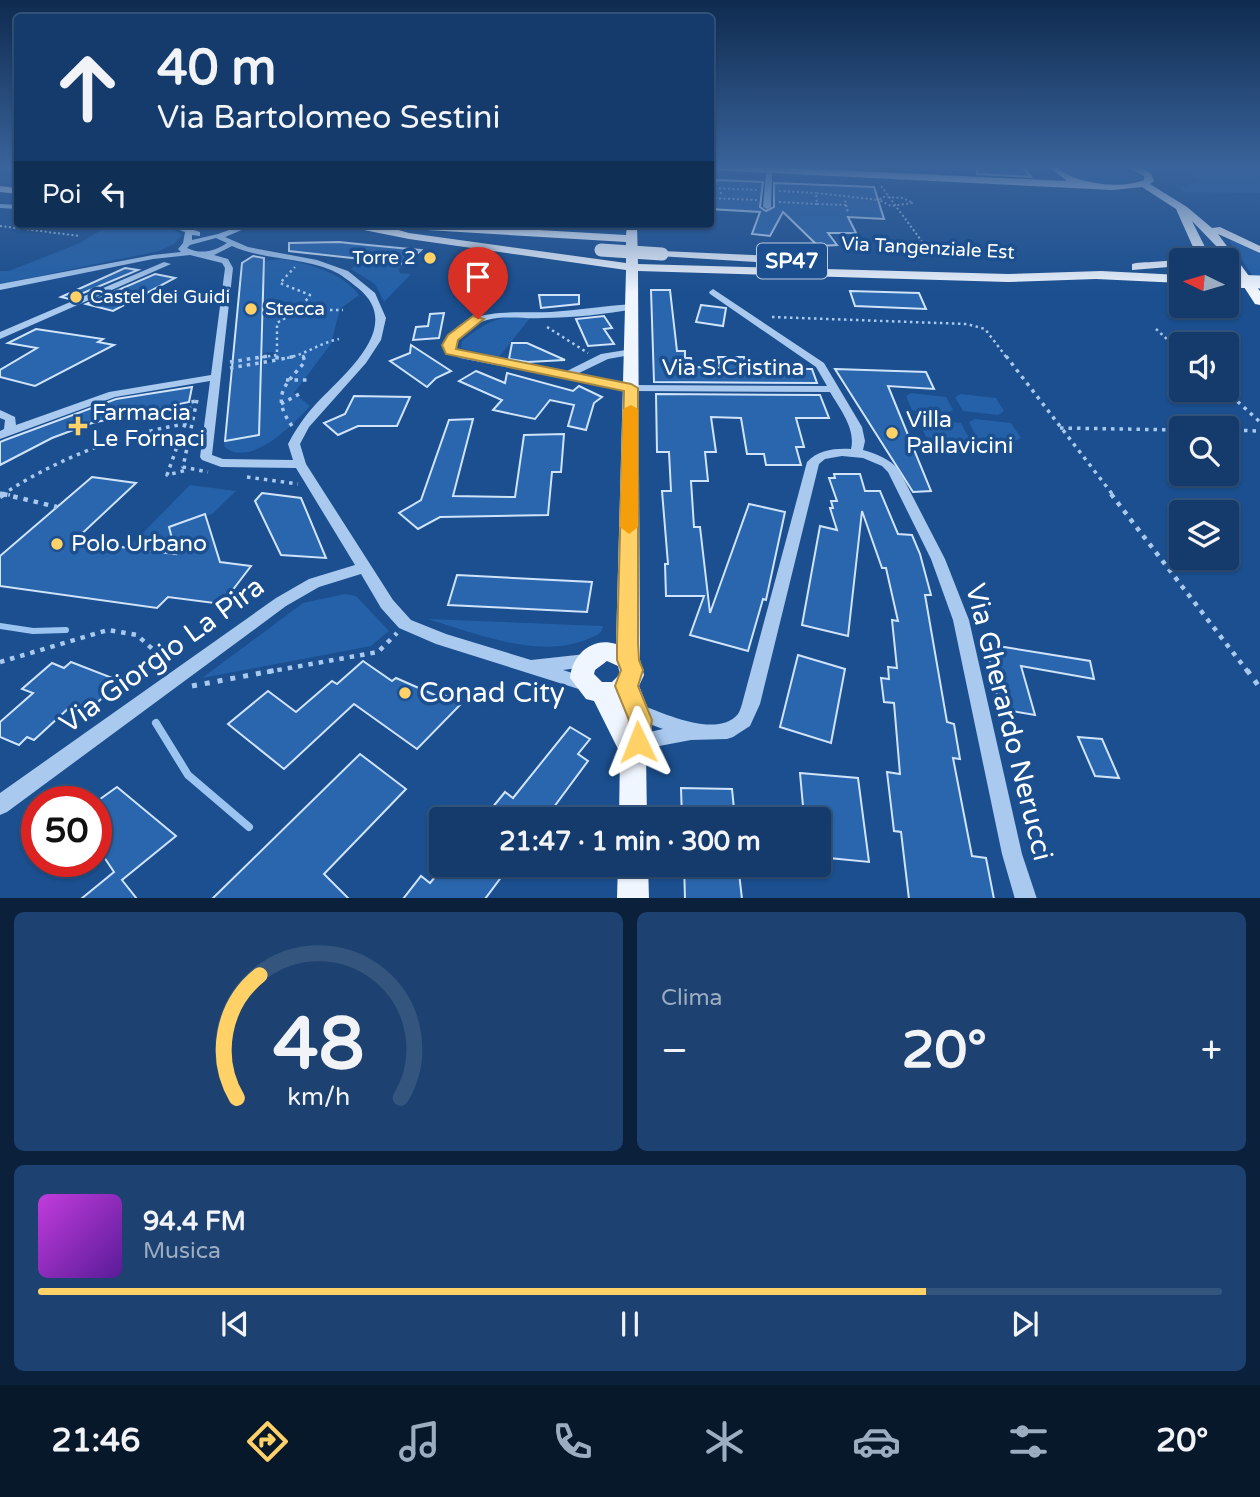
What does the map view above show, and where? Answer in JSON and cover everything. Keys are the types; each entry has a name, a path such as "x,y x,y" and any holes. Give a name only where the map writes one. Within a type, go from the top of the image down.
{"main road":[{"path":"1178,209 1199,248"},
{"path":"1185,209 1260,250"},
{"path":"1200,219 1228,250 1260,301"},
{"path":"375,228 410,236 631,261 1008,278 1101,275"},
{"path":"449,228 632,240"},
{"path":"600,681 632,676 619,655 628,627 632,228"},
{"name":"Via Tangenziale Est","path":"602,256 662,254 1169,278"},
{"path":"922,267 1121,268 1169,262"},
{"path":"1239,281 1260,282"},
{"path":"619,655 596,653 600,681 616,715 636,747"},
{"path":"600,681 639,712 641,728 636,747 634,807"},
{"path":"633,877 633,898"}],"street":[{"path":"178,228 208,237 220,236 242,228"},
{"path":"202,254 220,250 246,228"},
{"path":"186,248 188,232"},
{"path":"220,236 246,249 332,267 357,281 373,297 380,314 378,331 366,357 298,432 294,449 300,464 387,604 405,624 442,639 600,681"},
{"path":"0,287 153,257 186,248 208,237"},
{"path":"186,248 221,259 229,266 218,370 205,454 209,461 300,464"},
{"path":"0,336 167,264"},
{"path":"636,747 691,732 718,732 737,727 744,720 751,704 811,465 821,456 856,453 858,435 835,389 812,357 713,292"},
{"path":"536,316 632,307"},
{"name":"Via S.Cristina","path":"536,316 504,313 478,319 456,334 449,348 456,354 631,388 835,389"},
{"path":"566,375 598,359 632,352"},
{"path":"5,433 113,394 201,379 218,370"},
{"path":"0,413 12,419 5,433"},
{"name":"Via Gherardo Nerucci","path":"856,453 885,463 893,470 952,590 961,620 1012,854 1026,898"},
{"name":"Via Giorgio La Pira","path":"0,805 298,591 365,567"},
{"path":"639,712 691,732"}],"path":[{"path":"847,209 848,213"},
{"path":"899,209 930,252"},
{"path":"16,228 80,236"},
{"path":"277,357 276,324 298,310 310,294 280,282 294,270 299,258"},
{"path":"298,310 343,310"},
{"path":"536,316 544,325 598,359"},
{"path":"755,319 777,317 979,326 988,331 1260,688"},
{"path":"1156,329 1169,341"},
{"path":"218,370 277,357 303,355 317,343 339,339"},
{"path":"298,432 289,423 281,404 286,380 304,364 303,355"},
{"path":"201,379 197,401 191,402 167,475 175,475 209,461"},
{"path":"286,380 308,380"},
{"path":"281,404 301,393"},
{"path":"1238,402 1260,422"},
{"path":"1,495 47,469 93,449 129,436 185,424"},
{"path":"1060,428 1169,430"},
{"path":"1239,430 1260,430"},
{"path":"1,495 57,507"},
{"path":"0,662 108,630 137,635 193,687 378,652 405,624"}],"shaded area":[{"path":"104,228 169,228 182,235 174,244 159,251 0,284 0,271 9,271 80,243"},
{"path":"1229,241 1260,252 1260,286 1239,256 1239,248 1234,248"},
{"path":"282,259 334,275 344,280 359,295 340,309 331,344 294,393 310,406 270,442 258,449 234,452 224,446 225,441 258,435 260,364 275,361 226,364 275,356 273,352 263,353 264,261"},
{"path":"362,261 402,265 398,269 400,273 411,274 384,302 375,284 351,269"},
{"path":"510,317 530,318 499,357 461,348 462,341 479,329 491,322"},
{"path":"911,393 946,397 953,410 927,414 912,410 906,396"},
{"path":"961,394 996,398 1004,411 998,415 963,411 955,397"},
{"path":"925,419 961,423 969,438 948,442 926,437 919,422"},
{"path":"975,419 1011,423 1021,438 993,442 977,438 969,422"},
{"path":"190,485 236,491 212,514 169,527 176,555 128,548"},
{"path":"345,594 356,596 389,631 371,646 202,678 303,603"},
{"path":"427,619 603,626 600,633 588,639 549,647 507,642"}],"building":[{"path":"714,209 881,209 884,219 848,217 856,233 828,233 837,245 818,246 783,212 770,236 752,234 760,212"},
{"path":"339,242 421,250 406,264 289,251 289,243"},
{"path":"253,256 264,258 259,435 225,441 242,263"},
{"path":"125,268 138,270 69,299 61,297"},
{"path":"155,274 175,278 113,311 86,304"},
{"path":"651,290 670,290 677,351 685,351 685,358 691,358 692,367 720,368 718,357 744,357 746,369 812,369 817,383 654,382"},
{"path":"850,291 919,293 926,309 855,306"},
{"path":"539,295 579,295 579,304 541,308"},
{"path":"701,305 726,308 723,326 696,322"},
{"path":"444,313 439,338 413,340 416,327 428,326 430,314"},
{"path":"604,316 612,328 604,329 614,344 588,346 576,319"},
{"path":"36,329 103,339 98,342 114,345 35,386 0,377 0,370 37,348 8,343"},
{"path":"512,343 527,343 565,360 528,362 509,359"},
{"path":"411,345 451,371 436,378 427,387 390,361 410,353"},
{"name":"Villa Pallavicini","path":"835,369 926,372 934,389 888,386 931,491 913,492"},
{"path":"476,371 505,383 507,373 573,391 579,386 602,397 594,403 586,430 568,426 574,405 550,400 535,419 493,410 502,400 459,381"},
{"path":"192,387 189,402 92,423 52,438 0,465 0,442 116,399"},
{"path":"656,394 820,395 829,418 796,418 804,447 796,447 801,465 766,465 764,454 747,454 741,418 711,417 716,452 705,452 708,481 691,481 694,527 700,527 710,613 749,504 785,512 766,600 763,599 748,651 690,635 704,596 666,596 665,564 668,564 662,491 671,491 669,452 657,452"},
{"path":"354,396 410,397 397,426 358,426 338,435 324,423 345,414"},
{"path":"473,419 453,496 515,497 524,435 564,434 561,472 552,472 548,515 440,517 418,529 399,513 421,500 449,420"},
{"path":"834,474 860,474 865,491 880,491 898,534 912,535 920,554 931,595 925,595 947,722 954,724 960,759 953,758 972,856 986,858 994,898 909,898 901,832 894,831 887,772 900,774 894,703 884,702 881,678 889,679 888,667 897,668 892,620 898,621 886,568 882,568 862,511 848,636 802,625 820,526 837,530 830,508 833,508 831,501 837,501 829,478 835,478"},
{"name":"Polo Urbano","path":"92,477 136,483 74,541 176,554 169,527 205,514 220,562 251,566 222,604 168,597 157,608 0,586 0,556"},
{"path":"262,493 301,498 326,558 281,555 255,501"},
{"path":"457,575 592,582 587,612 448,605"},
{"path":"986,644 1090,661 1094,679 1021,666 1035,715 1000,709"},
{"path":"798,655 845,669 831,743 780,727"},
{"path":"363,661 392,681 396,678 437,696 441,693 460,705 417,749 354,704 284,769 228,724 268,691 296,712 332,681 337,684"},
{"path":"71,662 115,679 103,690 108,692 87,713 71,706 34,740 27,737 19,745 0,737 0,722 33,693 22,689 52,663 64,668"},
{"path":"570,727 590,739 578,754 588,761 554,807 493,807 505,792 513,798"},
{"path":"1078,737 1102,739 1119,778 1095,776"},
{"path":"360,754 406,789 324,874 348,898 213,898"},
{"path":"800,773 858,778 869,862 831,858 831,807 803,807"},
{"path":"117,787 176,836 122,880 136,898 82,898 108,877 112,877 112,791"},
{"path":"681,788 732,789 734,807 682,807"},
{"path":"421,876 430,883 435,877 501,877 486,898 404,898"},
{"path":"684,877 739,877 742,898 685,898"}],"waterway":[{"path":"0,626 33,631 66,630"},
{"path":"156,723 188,775 249,827"}],"slow traffic":[{"path":"629,527 631,409"}],"place":[{"name":"Torre 2","path":"430,258"},
{"name":"Castel dei Guidi","path":"76,297"},
{"name":"Stecca","path":"251,309"},
{"name":"Farmacia Le Fornaci","path":"78,426"},
{"name":"Villa Pallavicini","path":"892,433"},
{"name":"Polo Urbano","path":"57,544"},
{"name":"Conad City","path":"405,693"}],"route":[{"path":"478,319 452,338 449,345 451,352 631,388 628,660 632,676 626,686 639,712 641,728 638,742"}]}
